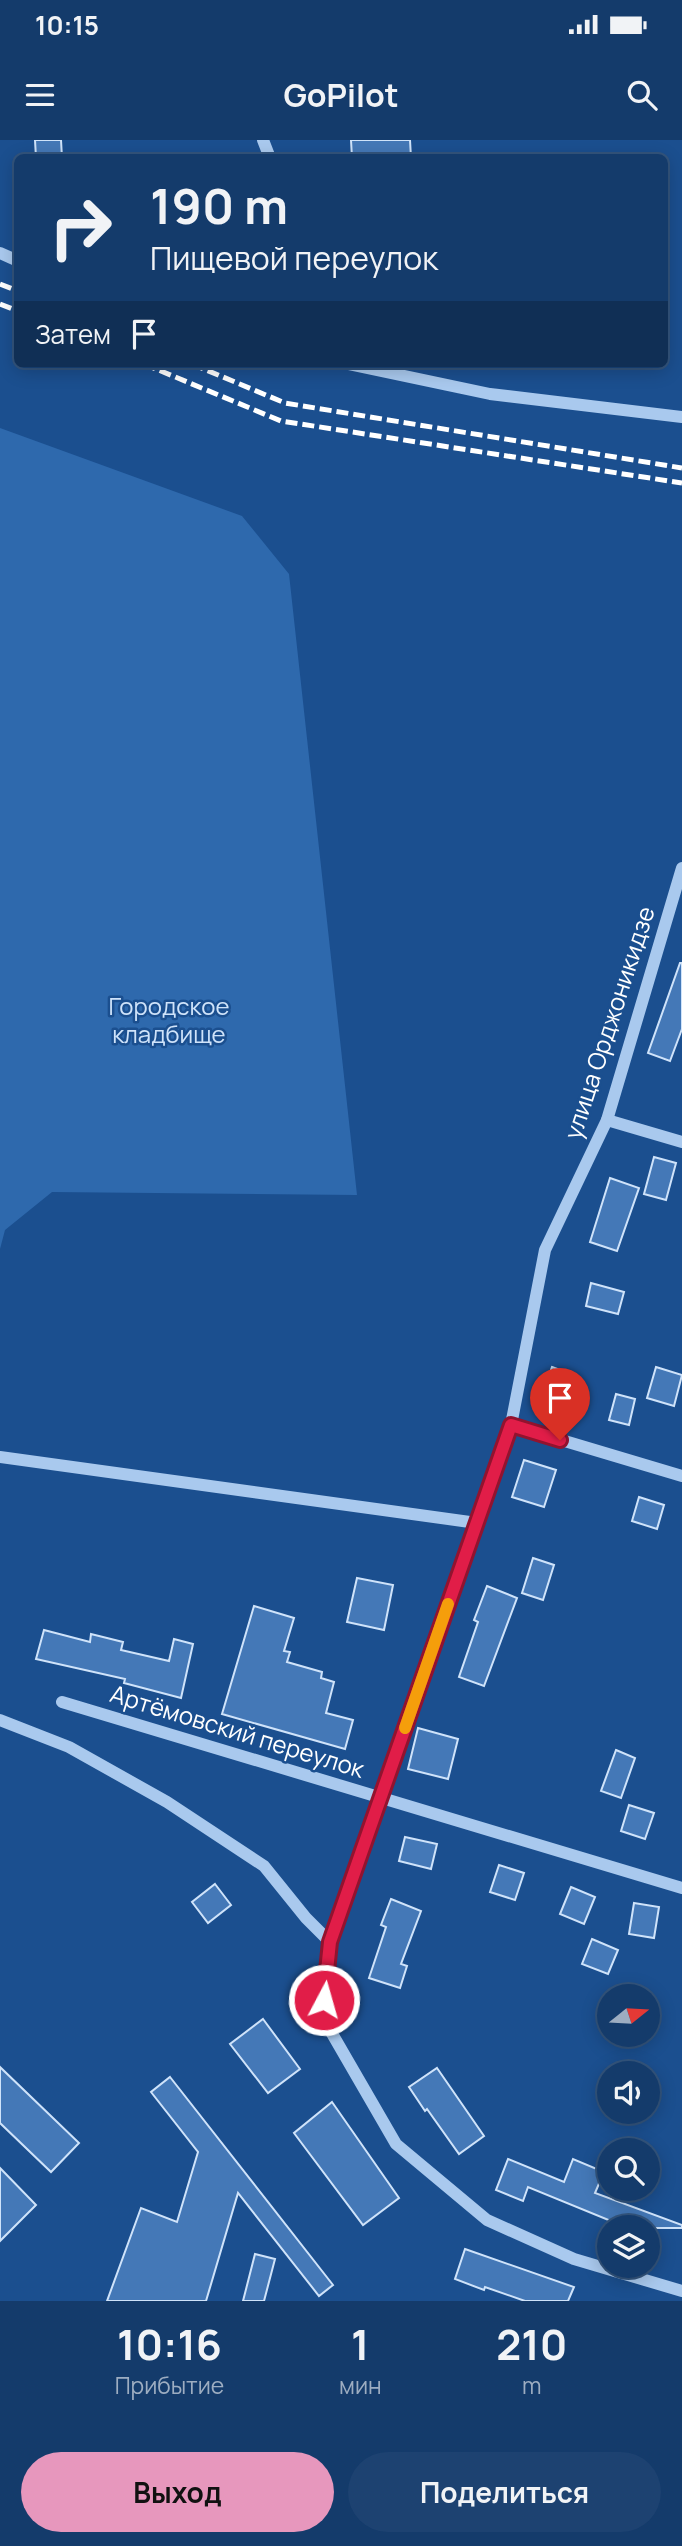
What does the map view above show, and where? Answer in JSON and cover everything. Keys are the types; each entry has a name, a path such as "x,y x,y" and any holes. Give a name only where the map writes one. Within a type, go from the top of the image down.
{"street":[{"path":"367,368 491,394 682,417"},
{"name":"улица Орджоникидзе","path":"682,868 607,1120 545,1250 511,1425 330,1942 324,2000 330,2030 396,2144 487,2220 574,2259 682,2291"},
{"path":"607,1120 682,1142"},
{"path":"511,1425 682,1476"},
{"path":"0,1457 477,1523"},
{"name":"Артёмовский переулок","path":"62,1702 682,1888"},
{"path":"0,1720 69,1747 167,1802 264,1866 306,1918 330,1942"}],"green space":[{"name":"Городское кладбище","path":"0,428 242,516 289,574 357,1195 52,1192 5,1230 0,1249"}],"building":[{"path":"35,140 61,140 62,154 36,154"},
{"path":"351,140 410,140 411,154 352,154"},
{"path":"680,963 682,1029 670,1061 648,1053"},
{"path":"654,1157 676,1163 666,1200 644,1194"},
{"path":"610,1178 639,1188 617,1251 590,1242"},
{"path":"591,1283 624,1292 618,1314 586,1306"},
{"path":"552,1367 579,1377 567,1409 540,1400"},
{"path":"656,1367 682,1375 674,1406 647,1398"},
{"path":"616,1394 635,1399 629,1425 609,1420"},
{"path":"524,1460 556,1470 544,1507 512,1497"},
{"path":"639,1497 664,1505 657,1529 632,1521"},
{"path":"533,1558 554,1565 543,1600 522,1593"},
{"path":"357,1578 393,1585 384,1630 347,1622"},
{"path":"487,1586 517,1598 484,1686 459,1677 478,1622 474,1620"},
{"path":"254,1606 294,1618 284,1651 290,1652 287,1662 322,1672 321,1678 334,1682 326,1713 353,1720 345,1749 222,1714"},
{"path":"44,1630 90,1642 91,1634 123,1642 121,1650 169,1661 174,1639 193,1644 181,1698 124,1683 125,1679 36,1659"},
{"path":"418,1728 458,1739 448,1779 408,1769"},
{"path":"616,1750 635,1758 621,1798 601,1791"},
{"path":"629,1805 654,1813 645,1839 621,1831"},
{"path":"405,1837 437,1844 431,1869 399,1861"},
{"path":"499,1865 524,1873 515,1900 490,1892"},
{"path":"215,1884 231,1905 208,1923 192,1902"},
{"path":"571,1887 595,1897 584,1924 560,1914"},
{"path":"391,1899 421,1911 401,1964 407,1966 400,1988 369,1978 386,1927 381,1925"},
{"path":"634,1903 659,1907 654,1938 629,1934"},
{"path":"592,1939 618,1950 608,1974 582,1964"},
{"path":"263,2019 300,2069 268,2093 230,2044"},
{"path":"0,2067 79,2143 51,2172 0,2123"},
{"path":"437,2068 484,2136 459,2154 409,2087"},
{"path":"170,2077 333,2285 319,2296 238,2193 206,2301 107,2301 141,2208 177,2222 198,2152 151,2092"},
{"path":"332,2102 399,2198 363,2225 294,2133"},
{"path":"508,2159 564,2182 573,2159 597,2169 597,2201 617,2201 655,2215 597,2215 528,2187 523,2201 496,2190"},
{"path":"0,2168 36,2205 0,2241"},
{"path":"660,2217 682,2225 682,2228 660,2228"},
{"path":"465,2249 574,2287 568,2301 525,2301 485,2287 484,2290 455,2279"},
{"path":"255,2254 275,2259 264,2301 243,2301"}],"railway":[{"path":"0,284 14,289"},
{"path":"0,304 14,309"},
{"path":"154,368 281,421 682,483"},
{"path":"202,368 285,403 682,468"}],"slow traffic":[{"path":"405,1728 448,1604"}],"route":[{"path":"324,2000 330,1942 511,1425 560,1440"}]}
